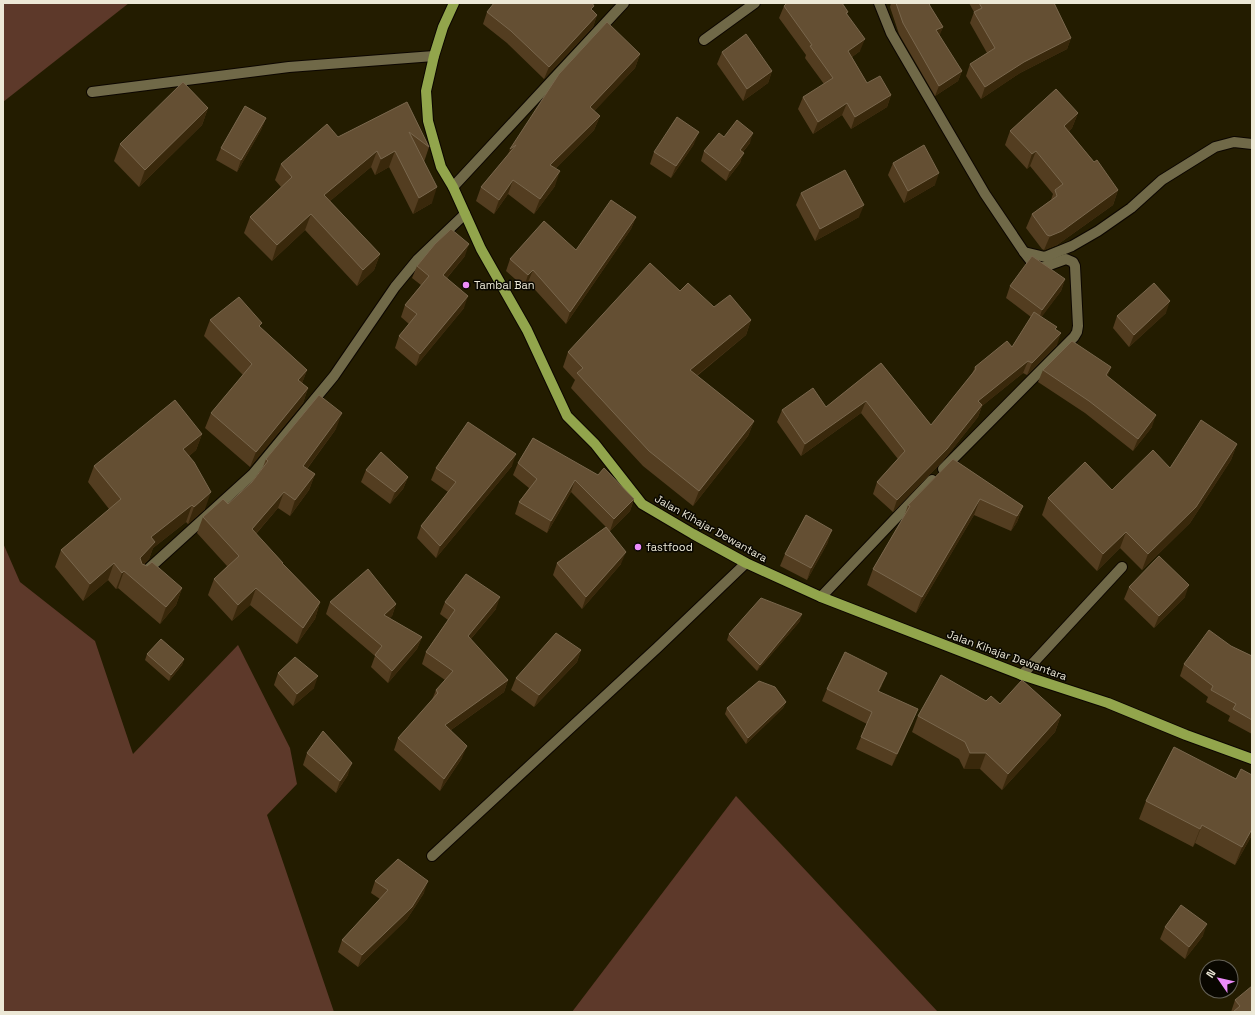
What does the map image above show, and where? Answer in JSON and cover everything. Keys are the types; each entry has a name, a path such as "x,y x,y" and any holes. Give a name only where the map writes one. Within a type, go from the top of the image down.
{"main road":[{"name":"Jalan Kihajar Dewantara","path":"454,3 443,27 434,56 426,91 428,121 441,167 453,187 481,249 527,330 567,416 595,444 642,504 746,563 820,598 1022,675 1108,703 1186,735 1252,758"}],"street":[{"path":"453,187 624,3"},
{"path":"704,40 755,3"},
{"path":"820,598 906,507 1077,332 1078,326 1075,266 1073,262 1066,259 1041,268 1034,265 1024,252 985,194 902,52 891,33 879,3"},
{"path":"92,92 289,67 434,56"},
{"path":"1024,252 1045,257 1072,246 1098,231 1131,208 1162,180 1215,147 1234,142 1252,144"},
{"path":"140,576 253,474 334,376 395,287 418,259 465,214"},
{"path":"432,856 657,648 746,563"},
{"path":"1022,675 1122,567"}],"shaded area":[{"path":"3,3 129,3 3,102"},
{"path":"3,543 20,582 95,641 133,754 238,645 290,748 297,784 267,815 334,1012 3,1012"},
{"path":"736,796 938,1012 572,1012"}],"building":[{"path":"494,3 592,3 594,6 591,9 597,15 549,67 511,31 487,12"},
{"path":"787,3 842,3 848,12 846,13 865,39 848,51 867,83 880,76 891,95 855,117 847,103 818,122 803,97 833,78 810,46 812,45 784,6"},
{"path":"896,3 929,3 943,27 936,30 962,71 939,86 903,23"},
{"path":"979,3 1054,3 1071,38 1024,62 985,87 970,64 995,48 974,12 982,8"},
{"path":"607,22 640,54 590,107 600,116 550,165 560,171 540,199 513,180 499,200 481,187 516,145 510,149 559,74"},
{"path":"746,34 772,71 747,89 722,52"},
{"path":"183,82 208,108 145,170 120,144"},
{"path":"1056,89 1078,113 1064,126 1094,162 1097,160 1118,190 1062,231 1050,236 1047,235 1032,214 1057,196 1055,190 1063,184 1036,151 1032,154 1010,131"},
{"path":"407,102 429,147 409,132 437,187 419,198 395,151 381,159 377,151 324,195 380,254 363,270 311,214 277,245 250,217 292,177 281,164 327,124 338,137"},
{"path":"245,106 266,118 241,160 221,148"},
{"path":"677,117 699,132 676,166 654,152"},
{"path":"737,120 753,133 740,150 744,153 730,171 704,151 719,133 724,137"},
{"path":"924,145 939,173 908,191 893,163"},
{"path":"845,170 864,205 820,229 801,193"},
{"path":"611,200 636,217 570,312 533,270 528,275 510,259 544,221 576,250"},
{"path":"451,229 469,244 443,275 468,296 420,354 399,336 417,314 405,305 429,276 417,266 435,244"},
{"path":"1032,256 1065,279 1042,310 1010,286"},
{"path":"650,263 680,291 688,283 714,307 730,295 751,320 690,370 754,421 699,491 649,451 577,373 583,368 568,352"},
{"path":"1154,283 1170,301 1134,335 1117,316"},
{"path":"239,297 262,323 259,326 307,370 298,380 308,388 256,452 211,413 252,364 210,320"},
{"path":"1034,312 1057,327 1055,329 1061,333 1032,363 1028,361 978,401 982,405 947,449 897,500 877,482 905,451 866,401 805,444 782,410 813,388 826,407 881,363 931,425 976,369 975,367 1007,341 1012,347"},
{"path":"1072,341 1111,367 1106,375 1156,415 1138,439 1089,401 1043,370"},
{"path":"319,395 342,413 303,466 315,474 295,500 284,492 252,529 282,563 320,602 303,628 256,588 238,605 214,579 239,556 203,517 223,499 228,504 252,482 268,461 266,459"},
{"path":"175,400 202,434 183,449 194,462 211,492 194,507 192,505 151,537 155,542 140,558 142,564 147,566 152,562 182,588 166,607 124,571 122,573 114,563 90,584 61,550 121,499 94,466"},
{"path":"1201,420 1237,444 1196,507 1148,554 1126,532 1103,554 1048,498 1085,462 1112,490 1153,450 1170,468"},
{"path":"468,422 516,454 440,546 421,526 456,482 436,468"},
{"path":"533,438 598,475 604,468 634,499 614,519 575,480 551,521 519,502 537,479 518,463"},
{"path":"381,452 408,477 395,492 366,470"},
{"path":"953,459 1023,506 1017,516 980,499 922,597 873,569 910,506 908,505"},
{"path":"806,515 832,530 811,568 785,554"},
{"path":"606,527 626,552 586,597 557,563"},
{"path":"1159,556 1189,585 1159,616 1129,587"},
{"path":"368,569 396,604 384,615 422,637 392,671 375,655 382,646 330,602"},
{"path":"466,574 500,597 468,636 508,680 445,725 467,746 444,779 398,738 438,693 436,690 453,671 426,652 455,610 445,602"},
{"path":"761,598 802,614 760,665 729,634"},
{"path":"1209,630 1231,646 1252,656 1252,720 1233,709 1236,704 1211,690 1213,686 1184,664"},
{"path":"556,633 581,650 539,695 516,678"},
{"path":"161,639 184,659 171,675 147,654"},
{"path":"845,652 887,673 878,691 918,709 897,754 861,737 872,712 827,689"},
{"path":"295,657 318,676 297,694 278,673"},
{"path":"941,675 986,701 991,696 1000,704 1022,680 1061,715 1008,774 986,753 970,753 965,742 918,716"},
{"path":"759,681 775,687 786,702 748,738 727,708"},
{"path":"323,731 352,763 340,781 307,753"},
{"path":"1174,747 1236,779 1241,769 1252,775 1252,829 1242,847 1202,825 1200,829 1146,801"},
{"path":"398,859 428,881 412,907 362,955 342,940 388,890 375,881"},
{"path":"1181,905 1207,924 1189,947 1165,927"},
{"path":"1252,986 1252,1012 1233,1012 1240,1006 1235,1000 1239,999 1239,997"}],"place":[{"name":"Tambal Ban","path":"466,285"},
{"name":"fastfood","path":"638,547"}]}
